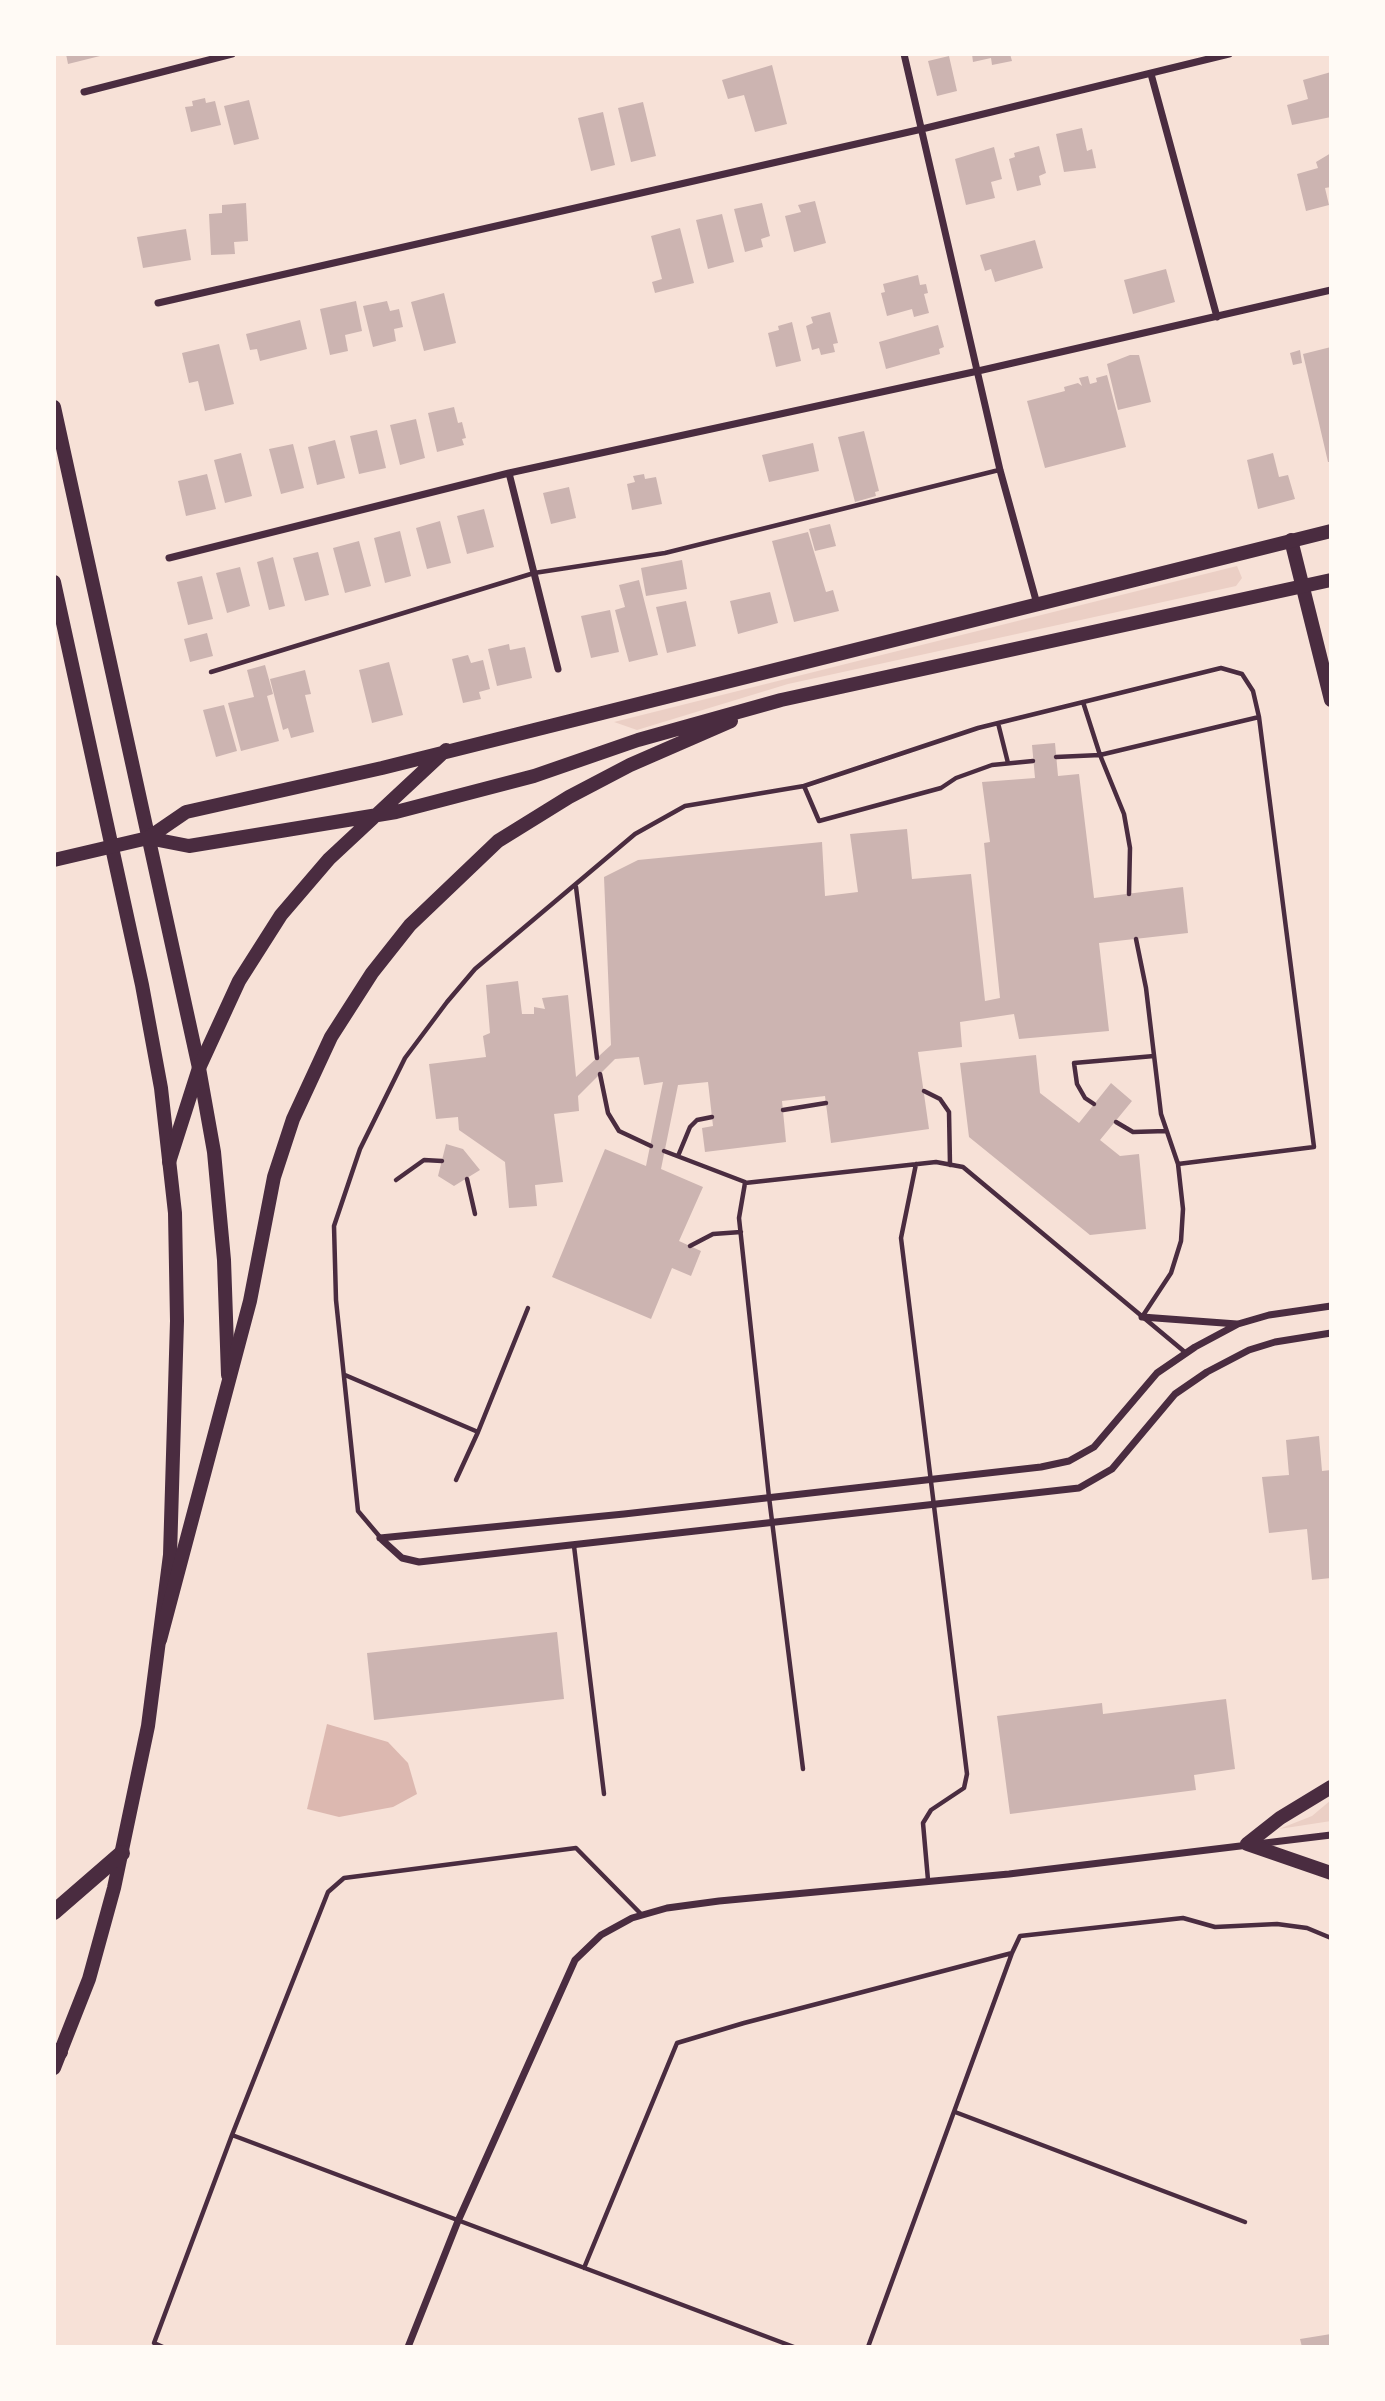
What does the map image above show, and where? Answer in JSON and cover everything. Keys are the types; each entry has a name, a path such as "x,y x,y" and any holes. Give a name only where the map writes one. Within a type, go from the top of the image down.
{"highway":[{"path":"54,1912 122,1853"}],"main road":[{"path":"54,407 199,1068 214,1153 224,1260 228,1380"},
{"path":"148,838 186,812 382,768 1331,531"},
{"path":"1291,540 1305,585 1331,699"},
{"path":"54,860 148,838 188,846 378,816 534,776 638,740 780,700 1331,580"},
{"path":"54,582 142,985 175,1213 175,1470 160,1640 144,1748 122,1853 89,1979 56,2057"},
{"path":"160,1640 250,1301 274,1177 293,1119 331,1037 372,973 449,886 498,841 569,797 630,765 780,700"},
{"path":"169,1161 199,1068 239,981 281,915 329,859 447,750"},
{"path":"1247,1844 1280,1818 1331,1787"},
{"path":"1247,1844 1331,1873"}],"street":[{"path":"84,92 232,54"},
{"path":"904,54 1000,470 1038,605"},
{"path":"158,303 922,129 1229,54"},
{"path":"1152,74 1217,317"},
{"path":"169,558 509,472 978,371 1331,290"},
{"path":"509,472 558,669"},
{"path":"380,1538 769,1497 1069,1461 1094,1447 1157,1373 1186,1353 1238,1324 1269,1315 1331,1306"},
{"path":"1142,1317 1238,1324"},
{"path":"380,1538 402,1558 419,1562 1079,1488 1112,1469 1175,1394 1207,1372 1249,1350 1275,1342 1331,1334"},
{"path":"1322,1336 1331,1339"},
{"path":"408,2347 458,2221 575,1960 601,1935 642,1915 719,1901 1009,1874 1331,1835"}],"lane":[{"path":"211,672 534,573 665,553 1000,470"},
{"path":"380,1538 358,1511 336,1300 334,1226 360,1149 405,1058 475,969 540,913 576,887 635,834 685,806 804,786 998,723 1221,668 1242,674 1253,691 1259,717 1314,1147 1178,1164"},
{"path":"1083,702 1100,755 1124,814 1130,848 1129,894"},
{"path":"1056,757 1100,755 1259,717"},
{"path":"998,723 1008,763"},
{"path":"804,786 819,821 941,788 980,769 1033,761"},
{"path":"576,887 597,1058"},
{"path":"1136,939 1146,988 1166,1131 1178,1164 1183,1209 1181,1241 1171,1273 1142,1317"},
{"path":"1094,1104 1085,1098 1077,1084 1074,1063 1154,1056"},
{"path":"600,1074 608,1113 619,1130 650,1146"},
{"path":"924,1091 940,1099 949,1112 950,1165"},
{"path":"782,1110 826,1103"},
{"path":"678,1156 690,1126 698,1120 712,1117"},
{"path":"1116,1122 1133,1132 1166,1131"},
{"path":"664,1151 745,1182 936,1162 963,1167 1186,1353"},
{"path":"396,1180 424,1160 442,1161"},
{"path":"916,1164 901,1238 967,1774 964,1788 931,1810 923,1823 928,1880"},
{"path":"467,1179 475,1214"},
{"path":"745,1182 739,1218 772,1524 803,1769"},
{"path":"690,1246 713,1234 741,1232"},
{"path":"456,1480 528,1308"},
{"path":"344,1375 478,1432"},
{"path":"574,1546 604,1794"},
{"path":"163,2347 154,2343 328,1892 344,1878 576,1849 642,1915"},
{"path":"868,2347 1020,1936 1183,1919 1215,1927 1277,1924 1307,1928 1331,1938"},
{"path":"584,2268 677,2043 744,2022 1012,1954"},
{"path":"955,2112 1245,2222"},
{"path":"232,2135 794,2347"}],"shaded area":[{"path":"1237,566 1242,578 1236,586 788,684 637,730 614,722"},
{"path":"327,1724 388,1742 408,1763 417,1794 393,1807 339,1817 307,1809"},
{"path":"1331,1800 1331,1821 1279,1829 1312,1816"}],"building":[{"path":"66,54 104,54 104,55 68,64"},
{"path":"972,54 1010,54 1012,61 992,65 991,58 973,62"},
{"path":"949,56 957,91 937,96 928,61"},
{"path":"772,65 787,124 755,132 744,95 728,99 722,80"},
{"path":"1331,72 1331,117 1292,125 1287,105 1308,99 1303,80"},
{"path":"205,98 206,103 215,101 221,125 191,132 185,107 193,106 192,101"},
{"path":"249,100 259,139 234,145 224,106"},
{"path":"643,102 656,156 631,162 618,108"},
{"path":"603,112 615,165 591,171 578,118"},
{"path":"1082,128 1087,151 1092,149 1096,168 1064,172 1056,134"},
{"path":"1039,146 1046,173 1039,176 1041,185 1017,191 1009,159 1015,157 1014,153"},
{"path":"994,147 1002,179 991,182 995,198 966,205 955,159"},
{"path":"1331,153 1331,187 1325,188 1329,205 1306,211 1297,174 1318,168 1316,162"},
{"path":"815,201 826,243 794,252 785,216 801,212 798,205"},
{"path":"246,203 248,241 234,242 235,254 211,255 209,214 222,213 222,205"},
{"path":"762,203 770,236 761,239 763,247 745,252 734,209"},
{"path":"722,214 734,262 708,269 696,220"},
{"path":"680,228 694,283 655,293 652,282 662,279 651,236"},
{"path":"186,229 191,260 143,268 137,237"},
{"path":"1035,240 1043,268 995,282 991,269 985,271 980,255"},
{"path":"1166,269 1175,302 1133,314 1124,280"},
{"path":"918,275 920,285 926,284 928,293 924,294 929,313 914,317 912,309 887,316 881,293 885,292 883,284"},
{"path":"444,293 456,343 424,351 411,302"},
{"path":"356,301 362,331 345,335 348,351 330,355 320,309"},
{"path":"387,301 390,311 399,309 403,327 394,329 396,341 373,347 363,306"},
{"path":"830,312 838,343 833,344 835,352 821,355 819,348 812,350 806,326 813,323 811,317"},
{"path":"300,320 307,349 260,361 257,349 250,350 246,334"},
{"path":"792,322 801,361 776,367 768,333 779,330 778,326"},
{"path":"938,325 944,347 939,349 940,354 886,369 879,342"},
{"path":"219,344 234,404 205,411 198,381 189,383 182,353"},
{"path":"1331,347 1331,462 1328,462 1303,354"},
{"path":"1300,350 1302,363 1293,365 1290,353"},
{"path":"1130,355 1139,355 1151,402 1118,410 1107,364"},
{"path":"1107,375 1126,447 1045,468 1027,401 1065,391 1064,387 1078,383 1082,386 1079,378 1088,376 1090,384 1097,382 1096,378"},
{"path":"454,407 458,423 462,422 466,438 462,439 464,445 437,452 428,413"},
{"path":"416,419 425,458 400,465 390,425"},
{"path":"377,430 386,468 359,474 350,436"},
{"path":"864,431 879,491 875,492 876,496 855,502 838,437"},
{"path":"335,440 345,478 317,485 308,447"},
{"path":"813,443 819,471 769,482 762,455"},
{"path":"293,444 304,488 281,494 269,449"},
{"path":"241,453 252,496 225,503 214,460"},
{"path":"1273,453 1279,477 1288,475 1295,499 1258,509 1247,460"},
{"path":"207,474 216,509 186,516 178,481"},
{"path":"644,474 645,479 656,477 662,504 632,510 627,484 635,482 633,476"},
{"path":"569,487 576,518 551,524 543,493"},
{"path":"484,509 494,547 467,554 457,516"},
{"path":"440,521 451,563 427,569 416,528"},
{"path":"830,524 836,546 815,551 809,529"},
{"path":"400,531 411,576 385,583 374,538"},
{"path":"808,532 826,592 833,590 839,611 794,622 772,541"},
{"path":"359,541 371,586 345,593 333,548"},
{"path":"318,552 329,595 305,601 293,558"},
{"path":"273,557 285,606 269,610 257,562"},
{"path":"682,560 687,589 646,596 641,568"},
{"path":"240,567 250,606 227,613 216,573"},
{"path":"202,576 213,619 188,625 177,582"},
{"path":"639,580 658,655 629,662 615,610 625,607 619,585"},
{"path":"770,592 778,623 738,634 730,601"},
{"path":"686,601 696,646 667,653 656,607"},
{"path":"610,610 619,652 591,658 581,616"},
{"path":"207,633 213,656 190,662 184,639"},
{"path":"509,644 510,650 525,647 532,678 497,686 488,649"},
{"path":"468,655 471,663 483,660 490,689 479,692 481,699 463,703 452,659"},
{"path":"389,662 403,715 372,723 359,670"},
{"path":"265,665 273,694 267,696 279,741 241,751 228,703 254,697 247,670"},
{"path":"305,670 311,694 305,695 314,732 291,738 288,728 283,730 270,679"},
{"path":"224,705 237,751 216,757 203,710"},
{"path":"1055,743 1058,776 1079,774 1094,898 1183,887 1188,933 1099,943 1109,1031 1019,1039 1014,1014 960,1022 962,1047 918,1052 929,1129 831,1143 825,1096 782,1101 786,1142 705,1152 702,1128 713,1126 708,1082 678,1085 661,1169 703,1187 679,1241 701,1251 691,1276 672,1268 651,1319 552,1277 605,1149 646,1166 663,1082 644,1085 639,1057 615,1059 578,1096 579,1111 554,1114 563,1182 535,1185 537,1206 509,1208 505,1162 459,1130 458,1117 436,1119 429,1064 486,1057 483,1036 490,1033 486,985 518,981 522,1014 534,1014 534,1007 545,1009 542,998 568,995 576,1077 611,1045 604,877 638,860 822,842 825,896 858,892 850,834 907,829 912,879 971,874 985,1001 1000,998 984,843 990,842 982,782 1035,778 1032,745"},
{"path":"1036,1055 1040,1093 1079,1123 1111,1083 1132,1101 1100,1140 1120,1156 1139,1154 1146,1229 1090,1235 969,1137 960,1063"},
{"path":"446,1144 463,1149 480,1170 454,1186 438,1176"},
{"path":"1319,1436 1322,1471 1331,1470 1331,1578 1312,1580 1307,1529 1269,1533 1262,1477 1289,1475 1286,1440"},
{"path":"557,1632 564,1699 374,1720 367,1653"},
{"path":"1226,1699 1235,1769 1194,1775 1196,1790 1010,1814 997,1716 1102,1703 1103,1714"},
{"path":"1331,2334 1331,2347 1302,2347 1300,2339"}]}
